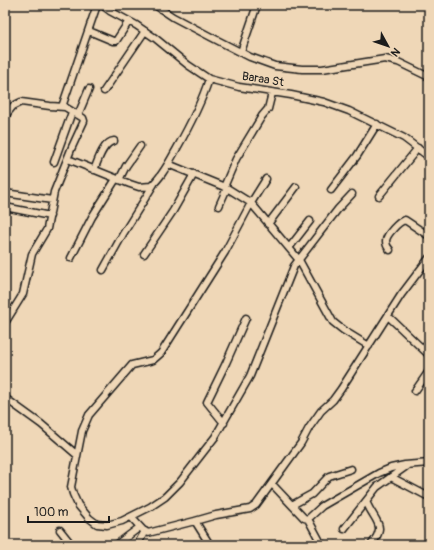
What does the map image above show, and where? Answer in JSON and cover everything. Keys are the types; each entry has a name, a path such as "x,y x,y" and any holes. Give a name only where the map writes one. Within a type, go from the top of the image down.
{"street":[{"path":"65,107 63,101 97,5"},
{"name":"Baraa St","path":"102,5 145,31 188,65 209,79 238,87 291,95 324,102 349,111 410,141 429,157"},
{"path":"155,5 192,27 241,52 275,66 302,69 322,69 380,59 390,59 429,77"},
{"path":"241,52 256,5"},
{"path":"89,31 116,41 129,21"},
{"path":"104,91 145,31"},
{"path":"103,270 154,183 168,164 198,108 209,79"},
{"path":"54,162 75,113 89,89"},
{"path":"219,206 236,159 262,116 268,109 272,93"},
{"path":"5,323 23,294 32,254 47,229 52,200 72,147 84,122 83,118 65,107 21,102 13,106 6,113"},
{"path":"331,190 357,156 377,124"},
{"path":"94,170 105,147 108,143 114,141"},
{"path":"71,258 92,217 140,146"},
{"path":"379,196 418,148"},
{"path":"68,159 118,180 140,187 148,187 154,183"},
{"path":"168,164 226,188 251,203 299,260 333,322 343,330 370,346"},
{"path":"144,254 171,216 194,174"},
{"path":"266,179 251,203 225,252 161,353 153,360 132,365 89,415 82,431 71,487 75,499 85,514 93,521 101,525 114,524 157,503 173,490 215,438 250,376 292,268 338,209 352,194"},
{"path":"268,224 296,187"},
{"path":"5,193 52,200"},
{"path":"6,209 50,216"},
{"path":"390,250 386,243 386,239 400,221 405,220 429,236"},
{"path":"289,248 310,221"},
{"path":"131,517 142,529 154,532 211,516 254,507 301,443 309,428 323,408 333,400 339,392 370,346 401,295 429,258"},
{"path":"388,316 429,355"},
{"path":"224,423 207,402 246,318"},
{"path":"415,391 429,371"},
{"path":"5,398 41,424 77,455"},
{"path":"308,519 322,506 379,473 391,468 409,464 429,463"},
{"path":"344,529 377,487 409,464"},
{"path":"292,505 312,494 329,476 351,469"},
{"path":"391,477 429,497"},
{"path":"272,484 304,518 308,519 322,545"},
{"path":"366,501 380,528 379,534 371,545"},
{"path":"195,521 210,545"},
{"path":"116,545 142,529"},
{"path":"137,545 142,529"},
{"path":"60,530 72,545"}]}
